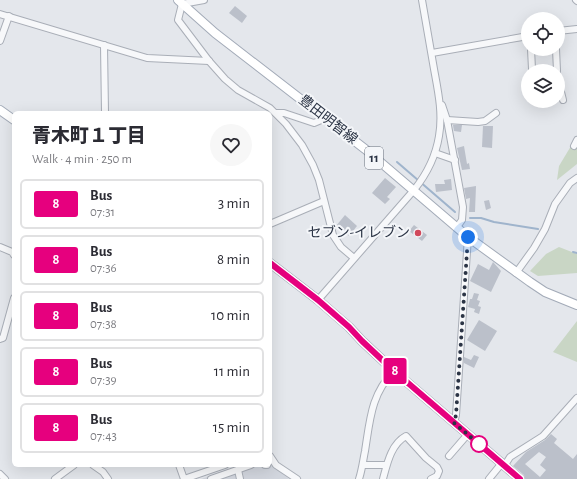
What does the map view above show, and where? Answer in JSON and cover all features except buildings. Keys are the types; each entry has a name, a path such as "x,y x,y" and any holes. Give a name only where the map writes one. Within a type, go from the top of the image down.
{"main road":[{"name":"豊田明智線","path":"180,2 215,34 326,118 414,190 468,237 516,273 545,292 577,305"},
{"path":"0,110 12,119"},
{"path":"272,265 318,300 349,327 394,371 520,479"}],"street":[{"path":"204,0 180,2 178,20 224,79 238,90 276,113 300,142 313,165 319,180 333,235 341,247 354,258"},
{"path":"318,300 414,190 420,182 435,153 441,123 439,98 422,0"},
{"path":"0,14 147,58 209,61"},
{"path":"0,41 9,16"},
{"path":"565,30 577,29"},
{"path":"432,53 521,37"},
{"path":"104,44 105,111"},
{"path":"439,98 447,120 463,207 462,220 457,227"},
{"path":"276,113 284,113 314,123 326,118"},
{"path":"447,120 478,122 485,121 496,113"},
{"path":"574,146 577,140"},
{"path":"435,153 455,160"},
{"path":"516,273 534,248 545,228 554,204 570,183 577,178"},
{"path":"272,223 324,201"},
{"path":"454,423 456,415 468,237"},
{"path":"0,247 12,252"},
{"path":"0,338 3,338 12,305"},
{"path":"358,479 363,465 369,422 374,400 385,380 394,371"},
{"path":"489,479 510,457 543,436 577,398"},
{"path":"449,456 468,434"},
{"path":"382,479 388,458 401,439 406,436 426,458 437,467 439,471 437,476 431,479"},
{"path":"363,465 386,465"},
{"path":"272,466 297,479"},
{"path":"55,479 71,467"},
{"path":"97,467 103,472 108,479"},
{"path":"180,467 184,479 219,467"},
{"path":"212,479 246,467"},
{"path":"238,470 240,479"},
{"path":"0,474 5,479"}],"shaded area":[{"path":"272,466 289,479 201,479 237,467 272,467"}],"green space":[{"path":"577,136 577,164 557,180 559,166"},
{"path":"559,247 577,254 577,273 538,276 530,271 546,254"},
{"path":"577,321 577,362 553,352"}],"waterway":[{"path":"397,162 455,212"},
{"path":"470,218 481,218 494,222 538,229"},
{"path":"573,252 577,253"}],"bus line":[{"name":"8","path":"272,265 318,300 349,327 394,371 520,479"}],"place":[{"name":"セブン-イレブン","path":"418,233"}],"route":[{"path":"468,237 456,415 454,423 479,444"}]}
